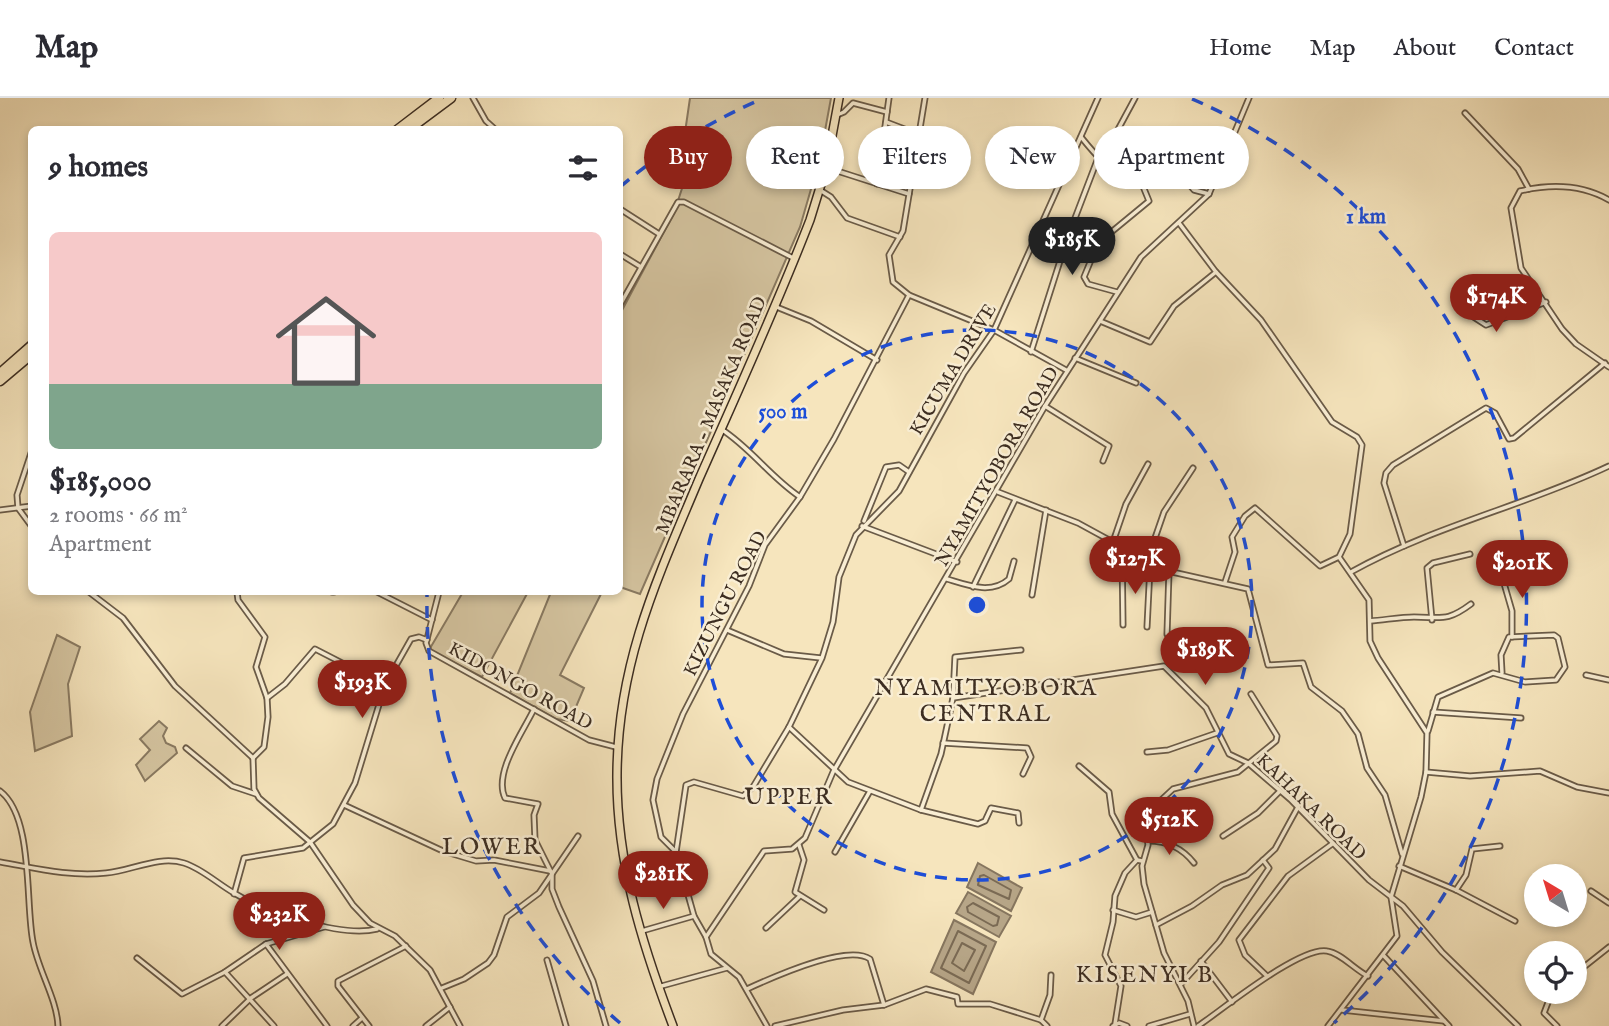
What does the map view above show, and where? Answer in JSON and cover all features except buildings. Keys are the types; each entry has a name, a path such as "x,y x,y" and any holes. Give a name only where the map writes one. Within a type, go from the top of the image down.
{"highway":[{"path":"402,126 439,98"},
{"path":"413,126 451,98"},
{"path":"0,373 28,348"},
{"path":"0,381 28,357"}],"main road":[{"name":"MBARARA - MASAKA ROAD","path":"834,126 839,98"},
{"name":"MBARARA - MASAKA ROAD","path":"673,1026 639,933 620,829 618,747 622,702 638,629 795,259 820,190"}],"street":[{"path":"473,98 492,126"},
{"path":"885,126 889,98"},
{"path":"920,126 925,98"},
{"name":"KICUMA DRIVE","path":"1080,136 1098,98"},
{"path":"1119,126 1135,98"},
{"path":"1193,189 1209,194 1249,98"},
{"path":"836,115 843,113 853,103 887,112"},
{"path":"1465,113 1518,169 1528,189"},
{"path":"886,122 896,126"},
{"path":"1080,136 1094,153"},
{"path":"1031,352 1039,334 1067,239 1094,174"},
{"path":"1404,546 1384,484 1386,473 1393,465 1486,408 1495,412 1509,439 1514,438 1607,365 1576,344 1562,329 1521,268 1511,208 1520,191 1550,185 1597,193 1609,200"},
{"path":"893,189 909,194"},
{"path":"910,189 900,237 889,255 893,282 909,295 994,330 1067,371"},
{"name":"KICUMA DRIVE","path":"862,526 899,491 971,361 994,330 1057,189"},
{"path":"1117,292 1088,284 1084,277 1098,243 1149,201 1144,189"},
{"path":"820,190 831,197 847,218 900,237"},
{"name":"NYAMITYOBORA ROAD","path":"799,845 813,823 834,772 1075,358 1141,257 1209,194"},
{"path":"623,300 676,203 684,202 795,259"},
{"path":"623,211 660,234"},
{"path":"1180,223 1216,272 1261,320 1332,422 1361,441 1352,524 1339,557 1320,566 1255,508 1245,516 1232,537 1235,552 1225,582"},
{"path":"623,256 641,267"},
{"path":"1100,321 1150,342 1174,306 1216,272"},
{"name":"KIZUNGU ROAD","path":"767,1026 747,989 711,954 706,937 694,916 676,852 661,837 653,791 683,714 727,630 765,545 800,497 877,360 909,295"},
{"path":"1462,302 1469,314 1486,325 1546,302"},
{"path":"774,306 811,321 877,360"},
{"path":"1075,358 1136,383"},
{"path":"1045,406 1108,446 1103,461"},
{"path":"721,429 742,443 775,480 800,497"},
{"path":"28,460 20,480 18,508 28,522"},
{"path":"1113,542 1126,504 1148,464"},
{"path":"676,852 686,785 694,782 743,796 753,787 789,727 822,658 833,622 839,577 886,467 900,465 909,472"},
{"path":"1351,572 1404,546 1571,484 1609,466"},
{"path":"1147,627 1148,566 1164,512 1193,468"},
{"path":"998,492 1045,510 1113,542 1148,566 1246,587 1250,591 1268,665 1303,663 1311,687 1342,711 1354,727 1367,768 1385,795 1402,854"},
{"path":"973,587 1015,500"},
{"path":"0,510 28,507"},
{"path":"1032,595 1045,510"},
{"path":"862,526 957,562"},
{"path":"1122,547 1123,625"},
{"path":"1432,620 1426,573 1429,565 1470,554"},
{"path":"1339,557 1369,600 1370,641 1378,658 1427,733"},
{"path":"947,579 973,587 992,588 1006,582 1014,561"},
{"path":"1499,566 1512,611 1512,637"},
{"path":"1167,634 1169,571"},
{"path":"93,595 123,618 175,686 253,758 256,793"},
{"path":"237,595 238,600 265,637 256,667 267,698 265,744 253,758"},
{"path":"383,595 432,621"},
{"name":"KIDONGO ROAD","path":"438,595 426,640 426,646 434,654 589,740 618,747"},
{"path":"1370,621 1451,617 1471,604"},
{"path":"727,630 784,654 822,658"},
{"path":"1328,1026 1395,939 1397,930 1391,897 1417,812 1426,772 1427,733 1440,695 1458,691 1488,674 1502,673 1532,682 1556,680 1564,671 1557,636 1507,639 1502,655 1502,673"},
{"path":"234,894 244,858 303,848 333,824 358,774 385,685 411,639 419,637 426,640"},
{"path":"267,698 285,684 316,649 385,685"},
{"path":"921,810 943,743 953,698 955,657 1021,650"},
{"name":"KAHAKA ROAD","path":"953,698 1164,666 1206,708 1228,754 1248,763 1298,807 1332,844 1403,906 1452,962 1518,1026"},
{"path":"1586,675 1609,680"},
{"path":"1251,694 1278,738 1226,778 1196,783 1168,792 1145,815 1148,841 1143,861 1144,884 1164,953 1181,984 1196,1026 1267,976 1325,950 1368,976"},
{"path":"534,709 505,771 503,794 505,798 538,804 534,815 535,840 552,873 552,889 593,981 606,1026"},
{"path":"1433,712 1521,718"},
{"path":"789,727 834,772 870,791 921,810 978,824 985,821 991,808 996,807 1018,813 1019,823"},
{"path":"1147,752 1168,750 1217,733"},
{"path":"943,743 1027,748 1031,757 1023,774"},
{"path":"186,748 232,786 256,793 310,842 353,905 377,929"},
{"path":"1079,766 1109,792 1112,814 1137,860"},
{"path":"1426,772 1470,776 1540,771 1577,787 1609,793"},
{"path":"0,791 13,806 29,869 33,944 58,1026"},
{"path":"835,852 870,791"},
{"path":"1223,836 1258,813 1280,791"},
{"path":"344,805 443,851 476,861 494,860 552,873"},
{"path":"1157,925 1192,906 1222,885 1247,875 1275,849 1298,807"},
{"path":"442,988 464,979 488,963 494,955 507,917 528,904 578,836"},
{"path":"1148,841 1172,845 1195,863"},
{"path":"1267,976 1245,956 1239,940 1288,876 1332,844"},
{"path":"706,937 761,855 774,849 792,849 799,845 804,860 795,889 800,896 824,910"},
{"path":"1456,890 1466,876 1472,849 1500,846"},
{"path":"0,862 29,869 72,874 105,873 170,860 191,865 234,894 283,917 328,925 377,929 395,936 407,946 442,988 460,1026"},
{"path":"1137,860 1143,861"},
{"path":"1127,1026 1114,1025 1121,986 1105,955 1122,879 1137,860"},
{"path":"1181,984 1219,942 1269,868 1263,860"},
{"path":"1399,866 1456,890 1515,921"},
{"path":"1591,891 1609,904"},
{"path":"766,928 800,896"},
{"path":"1113,910 1136,917 1152,912"},
{"path":"639,933 694,916"},
{"path":"137,958 182,994 225,972 266,944 328,925"},
{"path":"266,944 327,1026"},
{"path":"369,1026 338,986 338,981 407,946"},
{"path":"1587,964 1609,947"},
{"path":"747,989 812,963 861,955 870,959 884,1005"},
{"path":"1382,955 1450,1026"},
{"path":"547,960 566,1026"},
{"path":"1201,961 1232,1002"},
{"path":"658,987 727,968"},
{"path":"225,972 274,1026"},
{"path":"222,1026 251,998 287,974"},
{"path":"1041,1020 1050,995 1051,975"},
{"path":"775,1026 843,1010 884,1005 926,989 957,996 958,1004 990,1004 1041,1020 1047,1026"},
{"path":"1547,1004 1544,1013 1557,1026"},
{"path":"426,1026 450,1007"},
{"path":"1342,1010 1444,1021"},
{"path":"1149,1026 1161,1020 1191,1014"},
{"path":"353,1026 362,1018"}],"shaded area":[{"path":"690,98 831,98 826,126 746,126 746,189 811,189 800,227 640,594 623,588 623,308 674,213 682,189 732,189 732,126 686,126"},
{"path":"461,595 526,595 482,677 429,650"},
{"path":"550,595 600,595 560,675 584,688 570,721 556,719 510,693"},
{"path":"57,635 80,647 68,684 72,736 35,751 30,712"},
{"path":"159,721 167,728 163,736 166,743 175,747 177,753 145,781 136,765 150,750 140,739"}],"water":[{"path":"978,863 1022,888 1011,911 967,887"},
{"path":"968,892 1011,916 999,937 956,913"},
{"path":"954,920 996,942 973,994 931,972"}],"district":[{"name":"NYAMITYOBORA CENTRAL","path":"986,700"},
{"name":"UPPER","path":"789,796"},
{"name":"LOWER","path":"492,846"},
{"name":"KISENYI B","path":"1145,974"}]}
